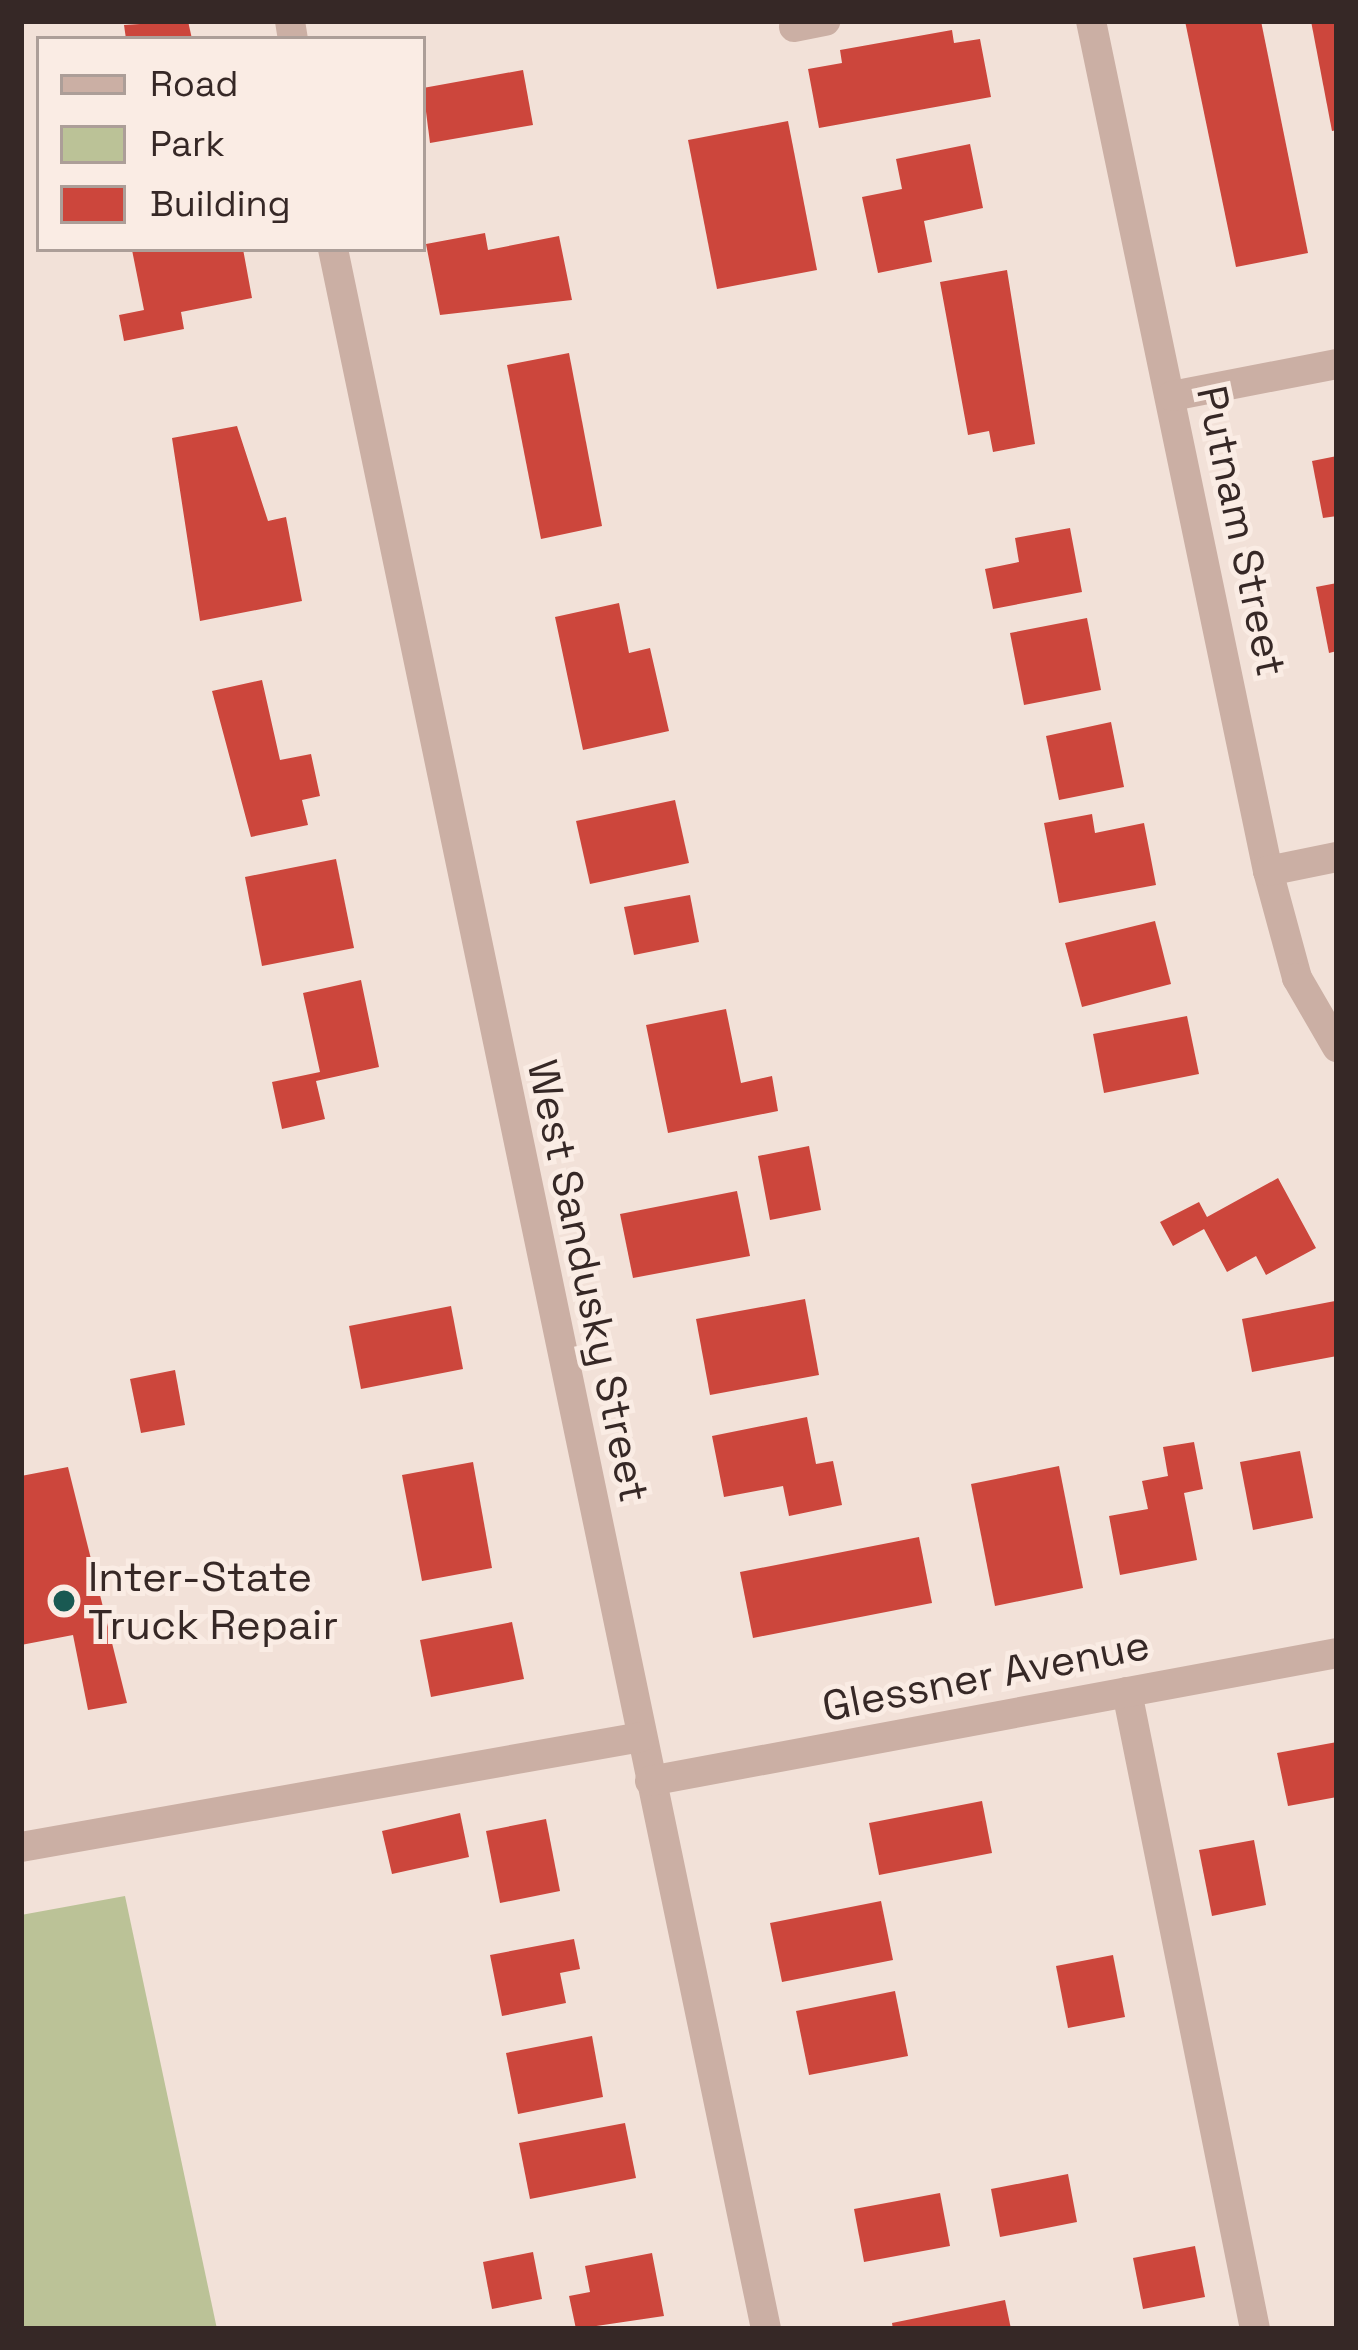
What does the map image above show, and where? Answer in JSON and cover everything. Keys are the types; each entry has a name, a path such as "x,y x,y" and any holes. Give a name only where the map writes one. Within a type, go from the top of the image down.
{"street":[{"path":"794,26 825,21"},
{"name":"Putnam Street","path":"1091,21 1268,871 1297,978 1337,1047"},
{"name":"West Sandusky Street","path":"334,252 766,2329"},
{"path":"1172,396 1337,364"},
{"path":"1268,871 1337,856"},
{"name":"Glessner Avenue","path":"650,1781 1337,1653"},
{"path":"1127,1692 1255,2329"},
{"path":"21,1846 641,1737"}],"green space":[{"path":"125,1896 217,2329 21,2329 21,1915"}],"building":[{"path":"188,21 191,36 126,36 124,25"},
{"path":"1185,21 1261,21 1308,253 1236,267"},
{"path":"1311,21 1337,21 1337,130 1332,131"},
{"path":"952,30 954,43 980,39 991,97 819,128 808,69 842,63 840,50"},
{"path":"523,70 533,125 430,143 426,87"},
{"path":"788,121 817,270 717,289 688,140"},
{"path":"970,144 983,208 924,221 932,262 878,273 862,197 902,189 896,159"},
{"path":"485,233 488,250 559,236 572,300 440,315 426,244"},
{"path":"132,252 244,252 252,298 181,312 184,329 124,341 119,315 144,310"},
{"path":"1007,270 1035,444 993,452 989,431 968,435 940,282"},
{"path":"569,353 602,526 541,539 507,365"},
{"path":"237,426 268,521 286,517 302,601 200,621 172,438"},
{"path":"1337,456 1337,516 1323,518 1312,461"},
{"path":"1070,528 1082,592 993,609 985,569 1019,562 1015,538"},
{"path":"1337,583 1337,651 1329,653 1316,587"},
{"path":"619,603 629,653 650,648 669,731 583,750 555,617"},
{"path":"1087,618 1101,690 1024,705 1010,633"},
{"path":"262,680 280,760 311,754 320,796 302,800 308,825 251,837 212,691"},
{"path":"1111,722 1124,787 1059,800 1046,736"},
{"path":"675,800 689,863 590,884 576,821"},
{"path":"1092,814 1095,833 1144,823 1156,885 1059,903 1044,823"},
{"path":"336,859 354,948 262,966 245,877"},
{"path":"690,895 699,942 634,955 624,907"},
{"path":"1155,921 1171,984 1082,1007 1065,943"},
{"path":"361,980 379,1067 316,1081 325,1119 282,1129 272,1082 320,1072 303,993"},
{"path":"726,1009 741,1083 772,1076 778,1111 668,1133 646,1025"},
{"path":"1187,1016 1199,1074 1104,1093 1093,1034"},
{"path":"809,1146 821,1210 770,1220 758,1156"},
{"path":"1278,1178 1316,1248 1266,1275 1256,1256 1227,1272 1204,1229 1173,1246 1160,1222 1199,1202 1207,1217"},
{"path":"737,1191 750,1256 633,1278 620,1214"},
{"path":"805,1299 819,1375 710,1395 696,1319"},
{"path":"1335,1301 1337,1356 1252,1372 1242,1319"},
{"path":"451,1306 463,1369 361,1389 349,1326"},
{"path":"175,1370 185,1425 141,1433 130,1379"},
{"path":"807,1417 816,1464 833,1461 842,1505 789,1516 783,1486 724,1497 712,1436"},
{"path":"1194,1442 1203,1489 1184,1493 1197,1560 1120,1575 1109,1516 1148,1509 1142,1481 1168,1476 1163,1447"},
{"path":"1300,1451 1313,1518 1253,1530 1240,1462"},
{"path":"473,1462 492,1568 422,1581 402,1475"},
{"path":"1059,1466 1083,1588 995,1606 971,1484"},
{"name":"Inter-State Truck Repair","path":"68,1467 127,1703 88,1710 73,1635 21,1645 21,1476"},
{"path":"919,1537 932,1603 753,1638 740,1572"},
{"path":"512,1622 524,1679 431,1697 420,1640"},
{"path":"1337,1742 1337,1797 1288,1806 1277,1753"},
{"path":"982,1801 992,1853 879,1875 869,1823"},
{"path":"460,1813 469,1857 392,1874 382,1831"},
{"path":"546,1819 560,1891 500,1903 486,1831"},
{"path":"1254,1840 1266,1905 1212,1916 1199,1850"},
{"path":"881,1901 893,1960 782,1982 770,1923"},
{"path":"574,1939 580,1969 560,1973 566,2003 502,2016 490,1955"},
{"path":"1113,1955 1125,2017 1068,2028 1056,1966"},
{"path":"895,1991 908,2056 809,2075 796,2011"},
{"path":"592,2036 603,2097 518,2114 506,2053"},
{"path":"625,2123 636,2178 530,2199 519,2143"},
{"path":"1068,2174 1077,2222 1000,2237 991,2189"},
{"path":"940,2193 950,2246 864,2262 854,2209"},
{"path":"1195,2246 1205,2297 1143,2309 1133,2258"},
{"path":"533,2252 542,2299 492,2309 483,2262"},
{"path":"652,2253 664,2316 576,2329 569,2296 590,2292 585,2266"},
{"path":"1005,2300 1011,2329 893,2329 892,2323"}],"place":[{"name":"Inter-State Truck Repair","path":"64,1601"}]}
